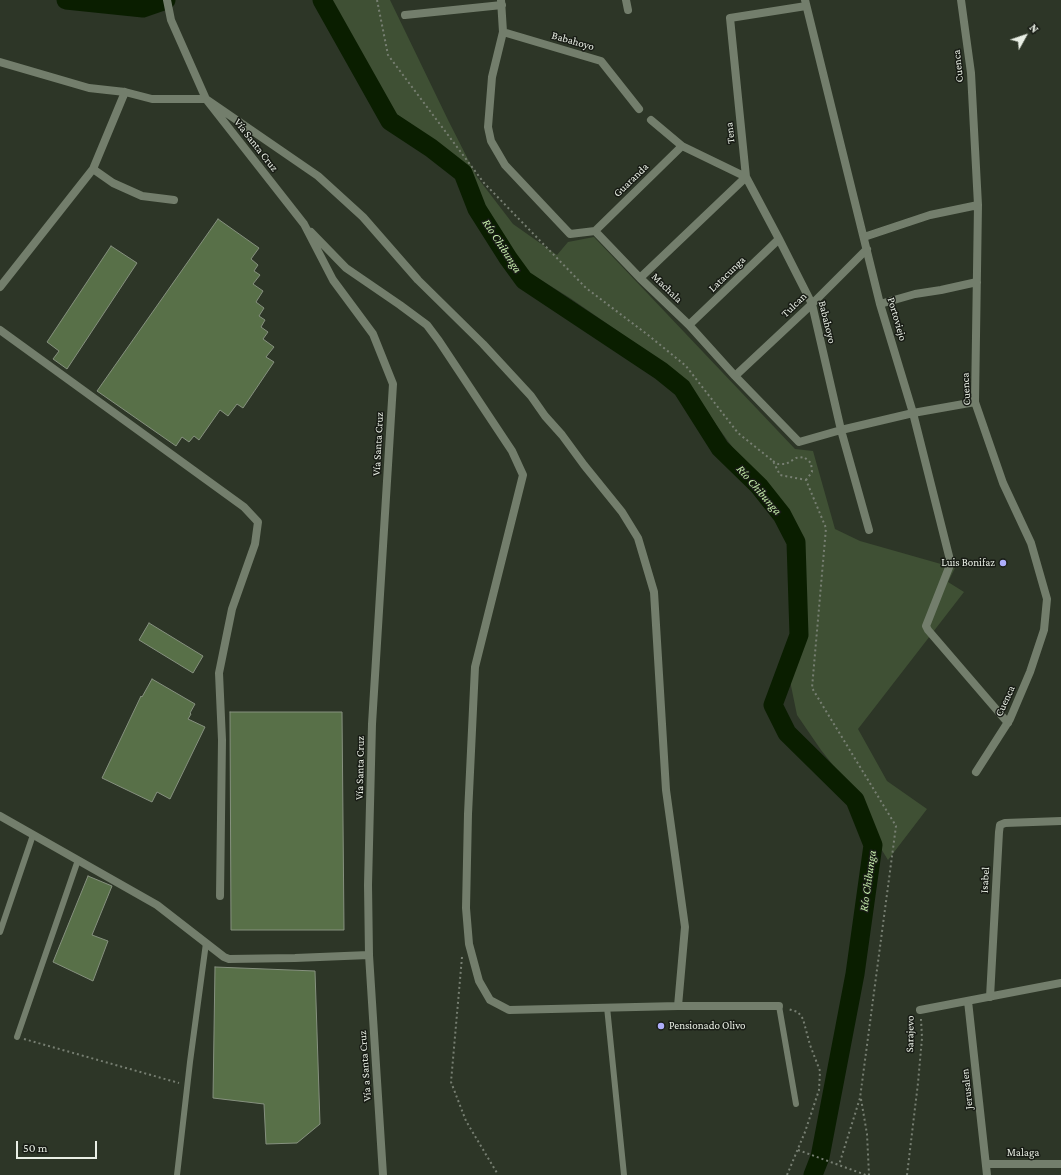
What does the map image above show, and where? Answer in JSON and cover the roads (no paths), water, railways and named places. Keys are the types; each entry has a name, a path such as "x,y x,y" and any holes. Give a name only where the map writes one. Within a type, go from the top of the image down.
{"street":[{"name":"Vía Santa Cruz","path":"167,0 171,20 206,99 304,224 333,280 372,334 392,384 372,724 368,885 369,955"},
{"path":"626,0 628,10"},
{"name":"Cuenca","path":"961,0 971,73 978,205 975,402 1003,483 1031,543 1047,599 1044,630 1030,672 1008,723 976,772"},
{"path":"405,15 502,3 504,32 492,77 488,127 491,141 505,165 570,234 595,231"},
{"name":"Tena","path":"746,177 730,18 806,3"},
{"name":"Portoviejo","path":"806,3 880,304 913,413 950,560 950,565 926,626 934,638 1008,723"},
{"name":"Babahoyo","path":"504,32 601,61 639,109"},
{"path":"0,62 89,88 125,92 152,99 206,99 318,176 363,217 418,280 483,344 531,396 545,416 562,435 622,512 638,538 654,592 666,790 685,927 678,1006"},
{"path":"0,287 93,169 125,92"},
{"path":"640,278 746,177 682,146 651,120"},
{"name":"Guaranda","path":"595,231 682,146"},
{"path":"93,169 113,183 142,196 174,200"},
{"name":"Babahoyo","path":"746,177 812,304 842,430 869,530"},
{"path":"864,237 930,215 978,205"},
{"path":"304,224 346,268 427,325 512,450 523,475 475,667 468,814 466,908 469,944 478,981 490,1000 509,1010 607,1007 779,1006"},
{"name":"Machala","path":"595,231 640,278 689,325 735,376 799,442 913,413 975,402"},
{"name":"Latacunga","path":"689,325 779,239"},
{"name":"Tulcan","path":"735,376 812,304 867,249"},
{"path":"880,304 915,294 977,282"},
{"path":"0,330 244,507 258,522 255,544 232,609 219,673 222,740 220,896"},
{"path":"0,816 157,905 224,957 229,959 369,955"},
{"name":"Isabel","path":"990,997 1000,825 1005,823 1061,821"},
{"name":"Vía a Santa Cruz","path":"369,955 383,1175"},
{"name":"Sarajevo","path":"920,1010 1061,983"},
{"name":"Jerusalen","path":"968,1001 987,1175"},
{"name":"Malaga","path":"986,1164 1061,1164"}],"lane":[{"path":"0,932 33,835"},
{"path":"17,1037 78,860"},
{"path":"177,1175 206,943"},
{"path":"779,1006 796,1104"},
{"path":"607,1007 624,1175"}],"waterway":[{"path":"66,0 143,8 166,0"},
{"name":"Río Chibunga","path":"322,0 390,121 431,148 463,173 477,209 524,280 661,371 682,388 720,448 759,486 782,515 796,542 799,635 773,705 787,733 855,800 873,845 855,974 820,1157 813,1175"}],"place":[{"name":"Luis Bonifaz","path":"1003,563"},
{"name":"Pensionado Olivo","path":"661,1026"}]}
